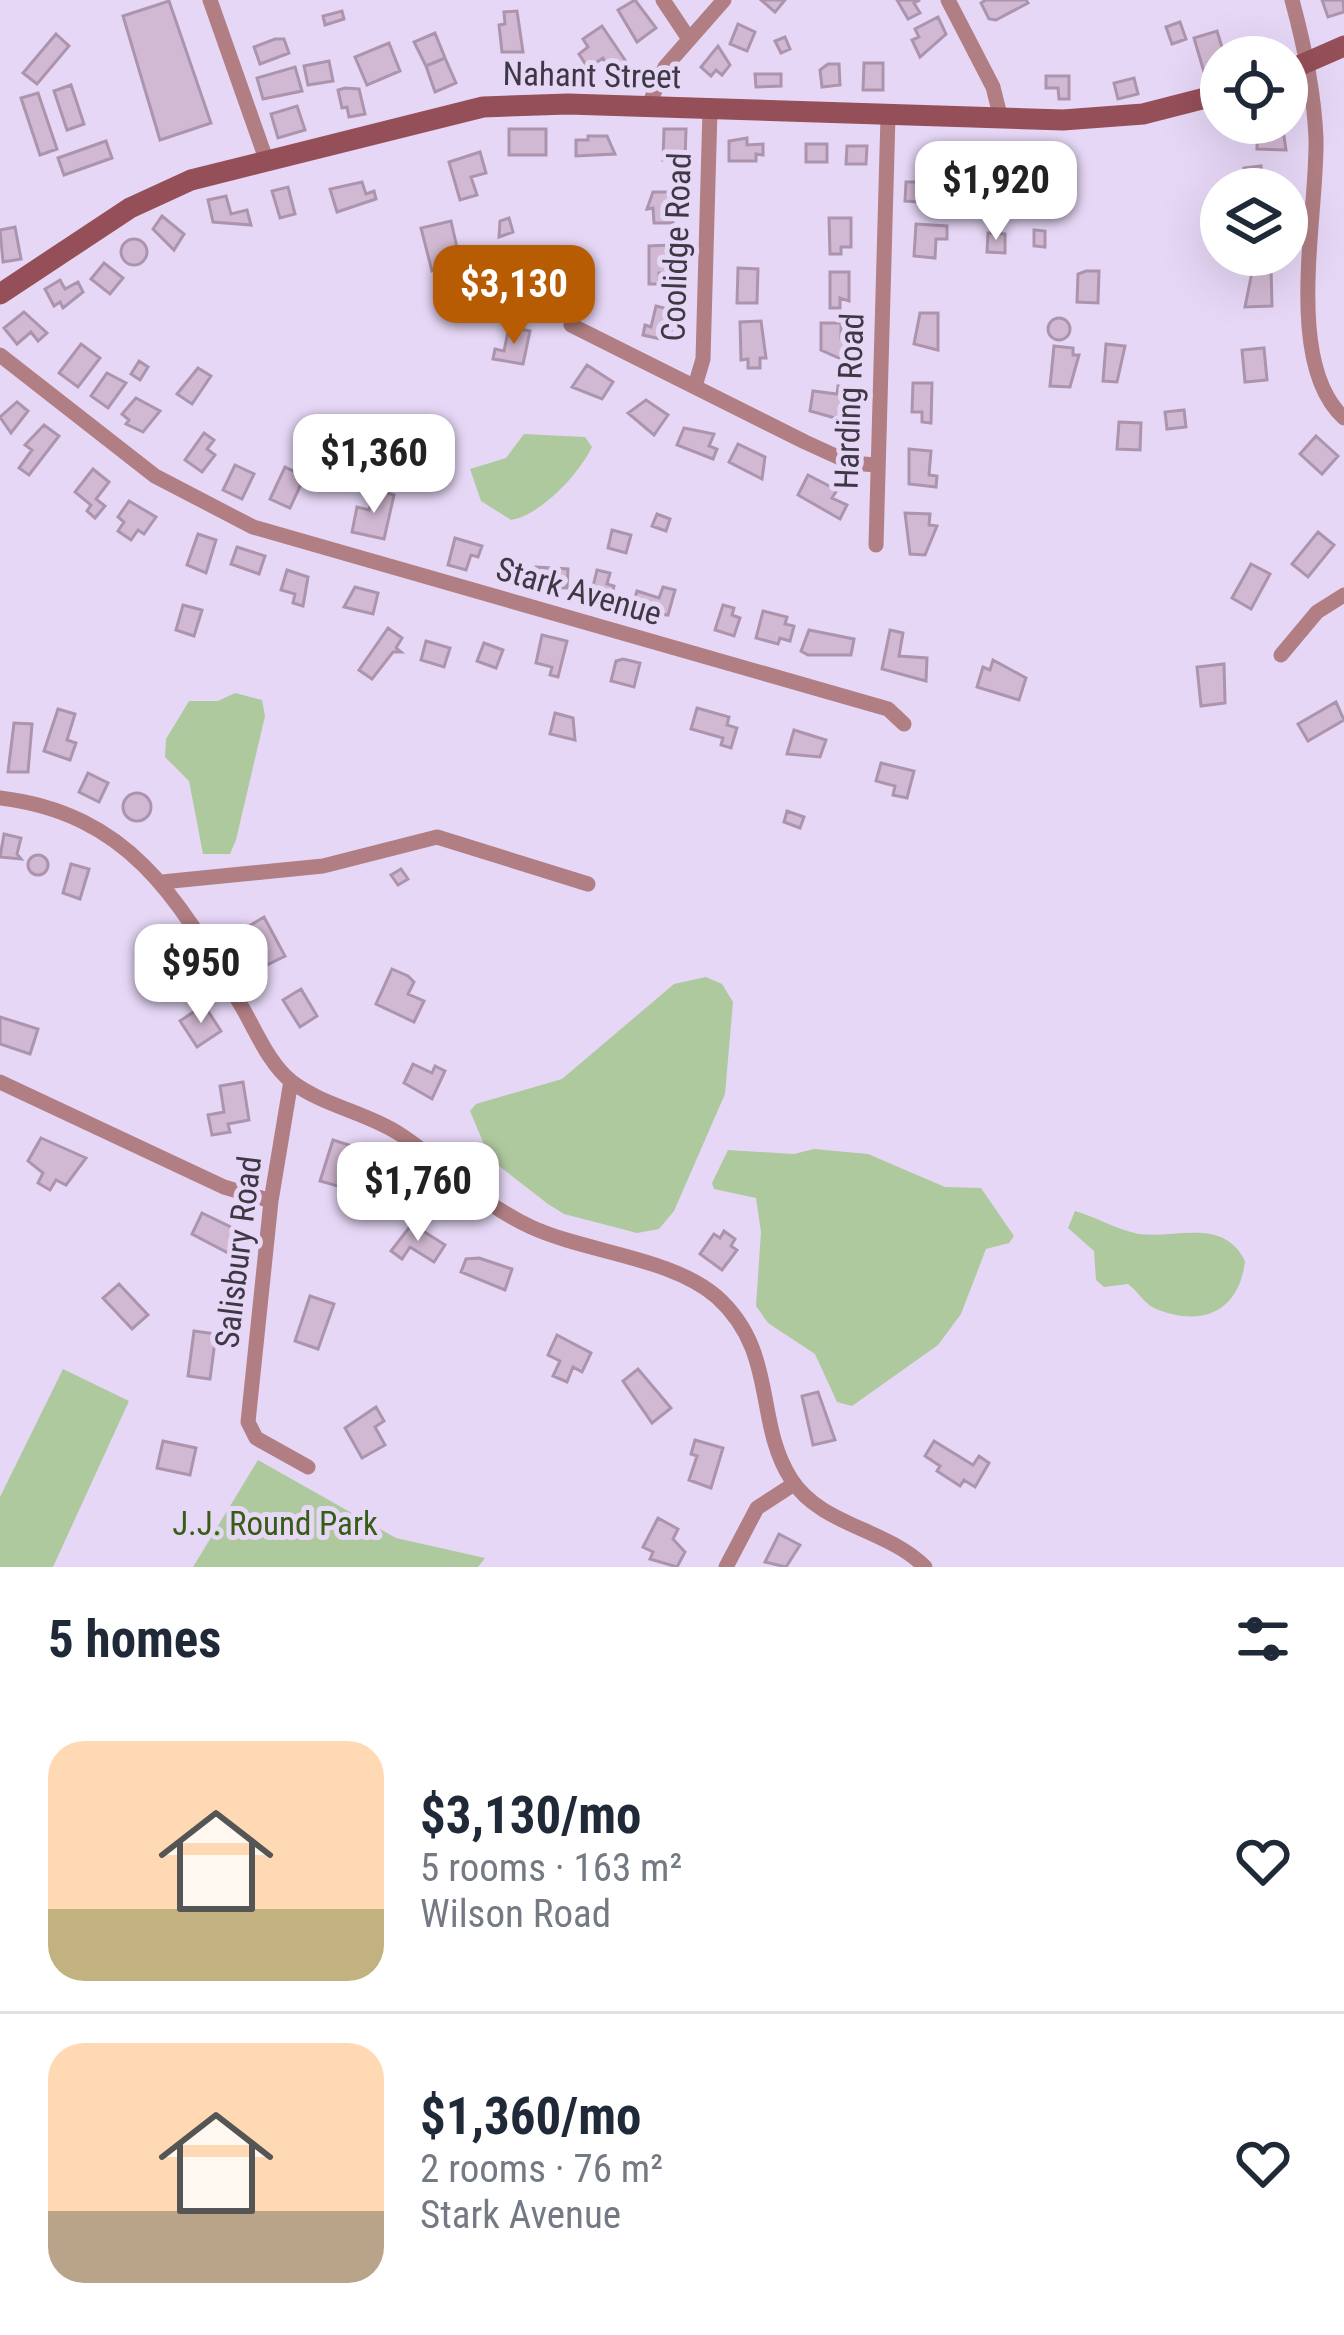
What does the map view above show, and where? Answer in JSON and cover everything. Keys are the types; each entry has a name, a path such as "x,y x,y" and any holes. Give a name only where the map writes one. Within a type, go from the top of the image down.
{"main road":[{"path":"1308,62 1344,46"},
{"name":"Nahant Street","path":"0,294 143,201 266,160 483,107 648,107 1001,119 1114,117 1200,99"}],"street":[{"path":"210,0 266,160"},
{"path":"663,0 689,39"},
{"path":"648,107 665,68 724,0"},
{"path":"948,0 993,87 1001,119"},
{"path":"1292,0 1294,36"},
{"path":"1308,108 1316,136 1312,340 1321,386 1344,418"},
{"name":"Coolidge Road","path":"695,386 703,358 710,110"},
{"name":"Harding Road","path":"876,545 888,116"},
{"path":"572,325 844,460 876,465"},
{"name":"Stark Avenue","path":"0,355 154,476 253,527 888,709 904,724"},
{"path":"1281,655 1317,613 1344,595"},
{"path":"0,798 52,808 138,855 162,882 291,1081 394,1131 463,1186 528,1226 680,1274 709,1291 734,1314 754,1351 794,1484 821,1509 896,1542 925,1567"},
{"path":"162,882 303,869 437,837 588,884"},
{"name":"Salisbury Road","path":"291,1081 271,1201 250,1430 308,1467"},
{"path":"0,1082 224,1187 271,1201"},
{"path":"726,1567 757,1508 794,1484"}],"green space":[{"path":"524,434 585,437 592,447 558,492 511,520 481,501 470,469 506,458"},
{"path":"235,693 262,700 265,716 230,854 203,854 189,781 165,757 166,739 189,701 218,701"},
{"path":"706,977 722,984 733,1002 725,1094 674,1211 659,1229 637,1233 564,1214 490,1159 470,1111 476,1104 562,1079 674,984"},
{"path":"814,1149 868,1154 945,1187 981,1188 1014,1236 1009,1243 986,1249 961,1314 938,1345 852,1406 837,1402 815,1354 768,1323 756,1306 761,1232 756,1198 714,1189 712,1183 728,1150 794,1154"},
{"path":"1075,1211 1139,1234 1198,1233 1224,1239 1245,1261 1235,1293 1215,1311 1188,1316 1152,1307 1128,1284 1104,1287 1096,1280 1094,1251 1068,1228"},
{"name":"J.J. Round Park","path":"63,1369 129,1401 53,1567 0,1567 0,1497"},
{"name":"J.J. Round Park","path":"258,1460 396,1538 485,1558 478,1567 193,1567"}],"building":[{"path":"635,0 656,28 637,42 618,10"},
{"path":"761,0 785,0 775,12"},
{"path":"897,0 920,0 914,3 920,13 908,19"},
{"path":"1322,0 1343,0 1344,12 1328,17"},
{"path":"169,1 211,123 160,140 123,16"},
{"path":"981,3 1028,3 996,20 989,19"},
{"path":"342,11 344,19 325,25 323,16"},
{"path":"517,11 523,52 502,52 499,25 505,24 504,12"},
{"path":"938,17 946,34 920,57 912,40 919,37 915,29"},
{"path":"1180,22 1186,39 1172,44 1166,27"},
{"path":"738,24 755,32 747,51 730,44"},
{"path":"602,26 627,63 610,69 603,58 588,68 579,54 588,47 583,39"},
{"path":"435,33 445,58 426,66 414,42"},
{"path":"56,34 69,46 37,84 23,73"},
{"path":"785,37 790,49 781,53 775,41"},
{"path":"284,39 289,53 260,64 254,47"},
{"path":"389,43 400,71 367,85 355,57"},
{"path":"718,46 730,65 722,75 716,70 711,76 701,67"},
{"path":"445,58 456,83 435,92 426,66"},
{"path":"329,61 333,81 308,85 304,66"},
{"path":"864,63 883,63 883,90 863,90"},
{"path":"839,64 840,85 822,87 820,70"},
{"path":"295,67 302,91 263,99 257,78"},
{"path":"755,74 781,74 781,86 756,87"},
{"path":"1046,76 1069,76 1069,99 1059,99 1058,88 1046,88"},
{"path":"1134,78 1138,94 1118,99 1114,83"},
{"path":"71,85 84,124 67,130 54,91"},
{"path":"359,89 365,114 349,117 347,107 342,108 338,90"},
{"path":"38,93 57,149 40,155 21,98"},
{"path":"297,106 305,130 278,138 271,114"},
{"path":"509,129 546,129 546,155 509,155"},
{"path":"664,129 686,129 685,161 663,160"},
{"path":"588,136 607,136 615,154 576,156 576,140 588,140"},
{"path":"747,138 747,145 763,144 763,155 756,154 756,161 729,161 729,141"},
{"path":"106,141 112,158 64,175 58,158"},
{"path":"806,144 827,144 827,162 806,162"},
{"path":"1257,144 1285,144 1286,150 1257,149"},
{"path":"847,146 867,146 866,164 846,164"},
{"path":"480,152 486,173 471,177 477,195 460,200 449,162"},
{"path":"954,157 970,158 969,199 944,198 945,163 954,164"},
{"path":"991,171 1010,172 1009,208 990,198"},
{"path":"1023,173 1046,173 1046,204 1023,207"},
{"path":"362,182 366,194 374,191 376,199 337,212 330,189"},
{"path":"906,182 921,182 920,202 905,201"},
{"path":"288,187 295,214 280,218 272,191"},
{"path":"653,192 673,192 673,223 654,223 653,208 647,209"},
{"path":"226,196 231,214 247,210 251,225 213,222 208,200"},
{"path":"162,216 184,234 174,250 153,229"},
{"path":"509,218 513,232 499,237 500,221"},
{"path":"829,218 851,218 851,247 841,247 841,254 830,254"},
{"path":"451,221 458,252 470,249 478,284 453,290 447,267 432,271 421,228"},
{"path":"916,224 947,226 947,239 936,239 935,258 914,256"},
{"path":"15,227 21,259 3,262 0,230"},
{"path":"1034,230 1045,231 1045,247 1034,246"},
{"path":"988,233 1005,234 1005,253 987,252"},
{"path":"134,239 147,252 134,265 121,252"},
{"path":"671,245 671,273 659,273 659,284 649,284 649,246"},
{"path":"104,263 123,278 110,294 91,279"},
{"path":"738,268 758,269 757,303 737,303"},
{"path":"1099,271 1098,303 1077,302 1078,274"},
{"path":"830,272 849,272 849,301 840,298 840,308 830,308"},
{"path":"545,274 560,288 537,313 522,298"},
{"path":"1251,276 1271,276 1272,306 1245,307"},
{"path":"60,280 65,289 78,282 83,292 63,308 60,302 54,306 45,289"},
{"path":"656,306 676,311 669,341 643,335 645,325 651,327"},
{"path":"24,312 47,333 38,341 31,332 17,344 4,328"},
{"path":"920,313 938,313 938,350 914,344"},
{"path":"1059,318 1070,329 1059,340 1048,329"},
{"path":"761,321 766,358 760,358 760,368 748,368 748,359 741,360 740,322"},
{"path":"821,323 841,323 841,338 848,341 841,359 821,350"},
{"path":"509,327 530,331 523,364 493,359 495,349 504,351"},
{"path":"81,344 100,358 78,387 59,373"},
{"path":"1106,344 1125,346 1117,382 1103,381"},
{"path":"1054,346 1073,348 1073,355 1079,355 1070,387 1050,386"},
{"path":"1264,348 1267,380 1245,382 1242,350"},
{"path":"139,361 148,367 140,380 131,374"},
{"path":"587,365 613,382 602,399 572,387"},
{"path":"198,368 211,376 192,404 177,394"},
{"path":"107,373 126,383 108,408 91,396"},
{"path":"913,383 932,383 931,423 922,422 922,412 912,412"},
{"path":"838,386 846,387 842,420 810,411 813,391 837,394"},
{"path":"136,398 160,411 143,432 126,424 129,420 122,414"},
{"path":"646,400 668,415 654,435 628,413"},
{"path":"17,402 28,411 11,433 0,417"},
{"path":"1184,410 1186,427 1167,429 1165,412"},
{"path":"1119,422 1141,423 1140,450 1117,449"},
{"path":"44,425 59,436 29,475 19,468 32,450 25,445"},
{"path":"684,428 714,434 709,446 717,449 713,459 677,445"},
{"path":"204,433 214,440 207,449 215,455 202,472 185,460"},
{"path":"1316,436 1338,456 1322,474 1300,454"},
{"path":"738,444 765,457 762,479 729,462"},
{"path":"909,449 931,451 929,475 937,476 936,487 909,484"},
{"path":"297,464 308,469 290,508 270,499 285,467 293,471"},
{"path":"235,465 254,474 242,499 223,490"},
{"path":"93,469 109,482 96,499 105,506 95,518 87,511 91,505 75,492"},
{"path":"808,475 837,490 832,498 847,505 840,519 798,495"},
{"path":"375,489 394,495 384,539 352,532 357,507 369,510"},
{"path":"129,501 156,517 144,534 138,530 131,540 118,531 124,522 118,517"},
{"path":"905,513 930,514 929,525 937,526 925,555 910,554"},
{"path":"657,514 670,519 666,531 652,526"},
{"path":"612,530 631,535 626,553 608,548"},
{"path":"1318,532 1334,545 1308,577 1292,564"},
{"path":"198,534 216,540 206,573 187,565"},
{"path":"455,538 482,546 478,557 471,555 466,570 448,565"},
{"path":"237,547 265,556 259,574 231,564"},
{"path":"1251,564 1270,574 1251,609 1232,598"},
{"path":"536,567 568,569 567,588 535,587"},
{"path":"287,570 308,577 303,606 293,603 295,594 281,590"},
{"path":"597,570 610,573 607,584 614,586 610,604 590,599"},
{"path":"355,587 378,593 373,614 344,607"},
{"path":"663,587 675,590 668,615 631,611 637,591 659,598"},
{"path":"183,605 202,610 194,636 176,630"},
{"path":"723,605 734,608 732,615 740,618 734,636 715,630"},
{"path":"763,611 787,617 785,624 794,626 790,641 780,638 778,644 756,638"},
{"path":"388,628 402,638 396,648 401,652 393,652 372,679 359,670"},
{"path":"809,630 854,639 851,655 801,651"},
{"path":"890,630 903,633 899,656 927,658 926,681 882,669"},
{"path":"542,635 567,641 558,677 550,675 552,667 536,663"},
{"path":"426,641 450,648 444,667 421,660"},
{"path":"484,643 503,650 496,668 477,661"},
{"path":"993,660 1026,678 1019,700 977,687 983,667 990,670"},
{"path":"616,661 640,663 634,687 611,681"},
{"path":"1224,664 1225,703 1201,706 1197,667"},
{"path":"1336,702 1344,720 1308,741 1298,724"},
{"path":"697,708 729,717 727,725 737,728 731,748 721,745 723,738 691,729"},
{"path":"58,709 75,714 67,740 76,743 70,760 44,751"},
{"path":"555,713 573,718 575,740 550,734"},
{"path":"14,723 32,724 28,772 8,772"},
{"path":"794,730 826,740 820,757 787,754"},
{"path":"881,763 914,771 907,798 893,795 895,786 876,781"},
{"path":"88,773 108,783 99,802 79,792"},
{"path":"137,793 147,797 151,807 147,817 137,821 127,817 123,807 127,797"},
{"path":"787,811 804,817 800,828 784,822"},
{"path":"4,834 21,838 17,854 21,859 0,857"},
{"path":"38,855 48,865 38,875 28,865"},
{"path":"71,864 89,869 80,899 63,893"},
{"path":"401,869 408,879 398,885 391,875"},
{"path":"264,917 285,956 267,965 249,926"},
{"path":"392,969 414,982 408,994 424,1001 414,1022 376,1004"},
{"path":"301,989 317,1016 300,1027 283,1000"},
{"path":"204,1005 221,1031 197,1047 180,1021"},
{"path":"0,1017 38,1029 30,1054 0,1044"},
{"path":"413,1064 432,1073 435,1066 445,1071 432,1099 404,1083"},
{"path":"243,1082 249,1120 228,1124 230,1132 212,1135 208,1115 224,1112 220,1086"},
{"path":"41,1138 86,1158 66,1185 56,1180 50,1190 38,1183 43,1173 28,1161"},
{"path":"333,1140 355,1147 341,1187 320,1181"},
{"path":"202,1213 241,1232 230,1254 192,1234"},
{"path":"412,1224 445,1245 434,1262 410,1247 402,1259 391,1251"},
{"path":"724,1231 735,1239 731,1246 737,1250 722,1270 700,1254 714,1234 720,1238"},
{"path":"479,1258 512,1269 505,1290 461,1272 466,1259"},
{"path":"119,1284 148,1315 132,1329 103,1298"},
{"path":"310,1296 334,1304 318,1349 295,1341"},
{"path":"194,1331 216,1334 210,1379 188,1376"},
{"path":"557,1335 591,1353 582,1372 573,1367 567,1382 553,1376 560,1361 548,1355"},
{"path":"638,1369 671,1408 652,1423 623,1381"},
{"path":"818,1392 835,1440 813,1445 802,1396"},
{"path":"376,1407 384,1421 375,1427 385,1445 362,1458 345,1428"},
{"path":"695,1440 723,1448 711,1488 689,1480 697,1456 691,1454"},
{"path":"163,1441 196,1448 190,1475 157,1468"},
{"path":"934,1441 973,1465 979,1456 989,1463 975,1487 964,1480 960,1486 937,1471 940,1466 925,1456"},
{"path":"658,1518 678,1529 673,1539 685,1552 677,1567 650,1559 653,1552 643,1547"},
{"path":"779,1534 800,1545 786,1567 765,1562"}]}
